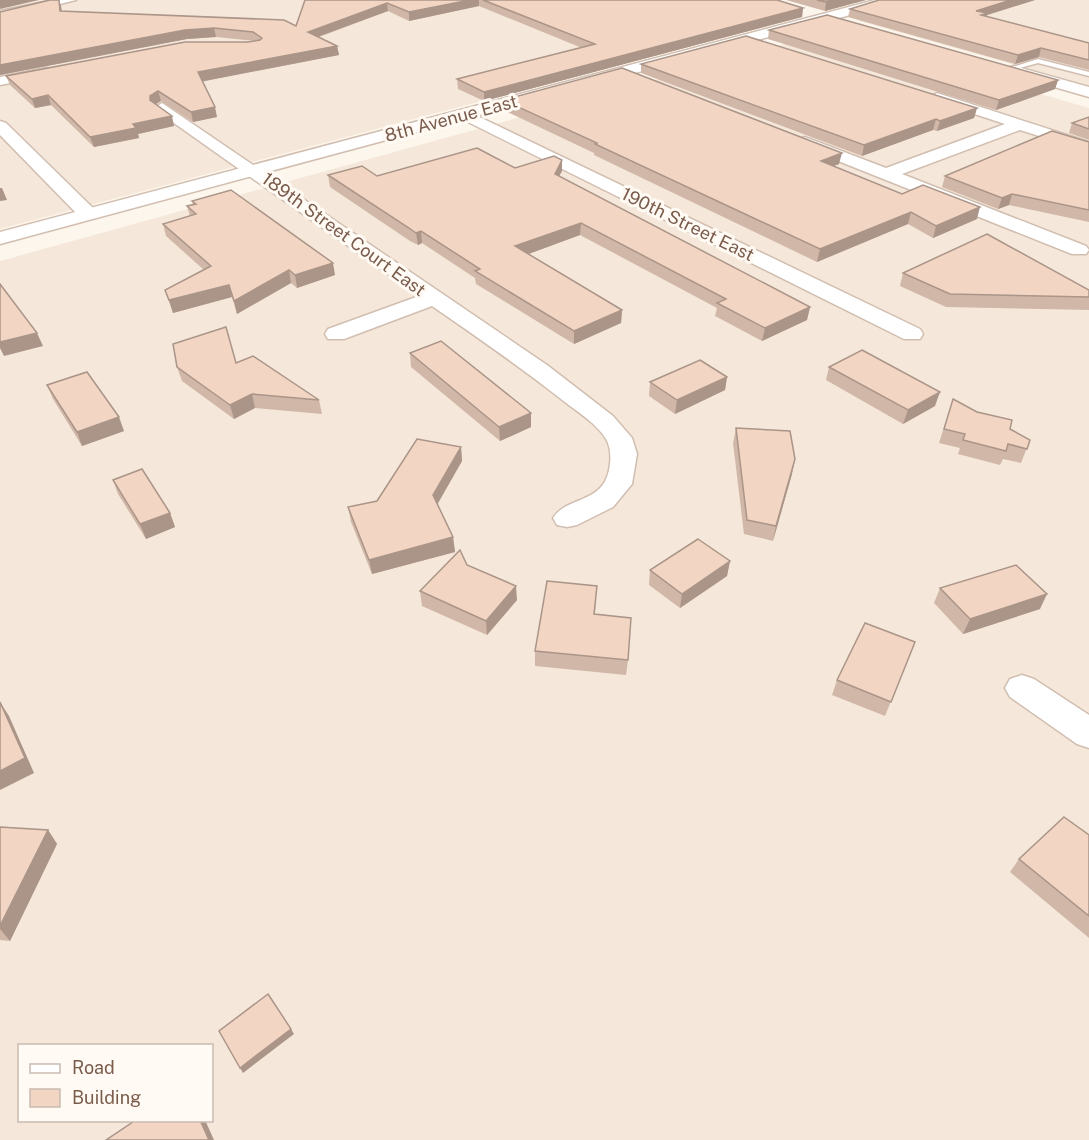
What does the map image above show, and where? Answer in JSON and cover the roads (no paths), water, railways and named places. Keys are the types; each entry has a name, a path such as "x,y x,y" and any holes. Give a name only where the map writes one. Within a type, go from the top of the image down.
{"street":[{"path":"0,15 70,0"},
{"name":"8th Avenue East","path":"0,238 890,0"},
{"path":"795,9 849,24"},
{"path":"748,39 771,45"},
{"path":"1003,67 1089,92"},
{"path":"0,81 58,69"},
{"path":"621,73 643,81"},
{"path":"928,94 1089,147"},
{"path":"162,108 255,170"},
{"name":"190th Street East","path":"465,115 912,334"},
{"path":"887,174 1018,125"},
{"path":"0,126 88,214"},
{"path":"793,138 1079,250"},
{"name":"189th Street Court East","path":"255,170 577,398 604,421 619,438 624,454 618,484 603,501 567,518"},
{"name":"189th Street Court East","path":"336,334 433,298"},
{"path":"1022,688 1089,734"}],"lane":[{"path":"1003,67 1038,61 1089,74"}]}
